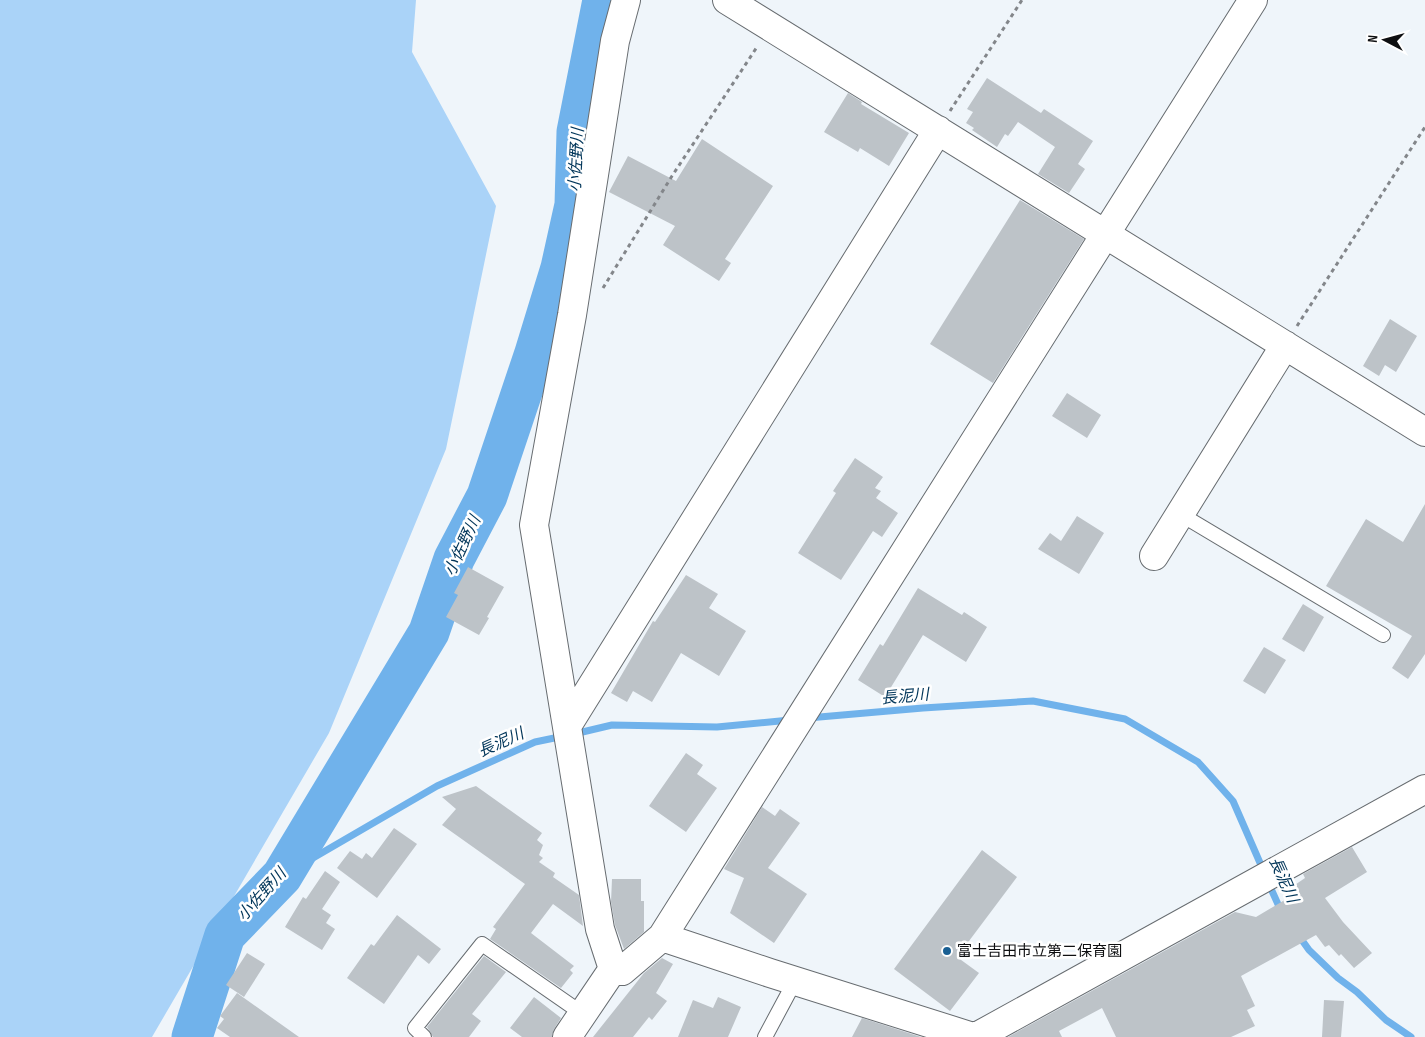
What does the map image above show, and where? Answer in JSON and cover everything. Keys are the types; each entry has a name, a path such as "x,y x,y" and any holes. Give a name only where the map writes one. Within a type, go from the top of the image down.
{"street":[{"path":"613,969 600,929 534,525 572,315 615,41 626,0"},
{"path":"727,0 1425,432"},
{"path":"613,969 622,971 662,937 1253,0"},
{"path":"567,726 938,130"},
{"path":"1154,556 1285,345"},
{"path":"662,937 974,1037 1425,789"},
{"path":"567,1037 613,969"}],"lane":[{"path":"1180,514 1383,635"},
{"path":"421,1036 415,1028 482,944 583,1014"},
{"path":"765,1037 795,981"}],"path":[{"path":"938,130 1022,0"},
{"path":"572,315 594,301 672,176 770,27"},
{"path":"1285,345 1425,126"}],"shaded area":[{"path":"0,0 416,0 412,52 496,206 446,449 329,733 152,1037 0,1037"}],"building":[{"path":"987,78 1041,113 1044,109 1093,141 1078,164 1085,169 1069,193 1038,174 1055,147 1018,122 1008,136 1005,134 997,147 972,130 974,128 966,123 973,112 967,109"},
{"path":"848,93 862,102 861,104 909,133 889,166 860,148 858,152 824,132"},
{"path":"702,139 773,186 725,259 731,263 719,281 663,245 675,226 609,192 628,156 676,181"},
{"path":"1020,200 1084,239 993,383 930,344"},
{"path":"1390,319 1417,336 1396,372 1385,365 1379,376 1363,366"},
{"path":"1067,393 1101,415 1087,438 1052,416"},
{"path":"855,458 883,477 875,488 881,491 876,498 898,513 882,537 873,531 841,580 798,553 836,493 833,491"},
{"path":"1425,504 1425,654 1408,679 1392,668 1412,636 1326,586 1366,519 1403,542"},
{"path":"1077,516 1104,533 1079,574 1038,549 1050,533 1061,541"},
{"path":"468,567 504,587 479,635 446,617 458,595 454,593"},
{"path":"686,575 718,594 709,608 746,631 719,676 681,653 652,702 633,691 627,702 611,693 653,621 655,622"},
{"path":"918,588 962,615 964,612 987,627 966,662 923,635 885,697 858,680 880,644 883,646"},
{"path":"1303,604 1324,617 1304,652 1282,639"},
{"path":"1264,647 1286,660 1265,694 1243,681"},
{"path":"686,753 703,765 697,774 717,788 686,832 649,806"},
{"path":"476,786 542,833 537,840 543,845 539,855 543,858 539,862 555,873 553,877 579,895 583,926 553,904 531,933 574,966 570,970 573,973 561,988 490,939 496,929 493,927 525,884 442,825 456,809 442,797"},
{"path":"762,807 775,816 780,809 800,823 768,868 807,894 774,943 730,913 744,878 724,869"},
{"path":"394,828 417,844 377,898 337,868 350,851 362,859 366,853 372,858"},
{"path":"1352,847 1367,872 1325,898 1343,922 1372,953 1354,968 1341,954 1339,956 1329,945 1325,947 1316,935 1241,976 1255,1006 1247,1010 1255,1026 1231,1037 1116,1037 1102,1008 1059,1031 1062,1037 1008,1037 1235,912 1256,917 1293,895 1289,889 1305,878 1303,874"},
{"path":"982,850 1017,877 957,957 979,973 950,1011 894,969"},
{"path":"325,871 340,882 322,909 331,915 326,923 335,929 322,950 285,927 303,897 306,899"},
{"path":"612,879 641,879 641,901 644,901 644,932 624,949 615,925 611,902"},
{"path":"397,915 441,949 429,964 418,955 384,1004 347,978 371,944 374,946"},
{"path":"247,953 265,964 244,997 226,985"},
{"path":"484,956 506,972 472,1014 481,1021 469,1037 433,1037 427,1027"},
{"path":"662,958 673,964 656,993 667,1001 652,1020 649,1017 633,1037 593,1037 644,973"},
{"path":"237,993 299,1037 230,1037 217,1028 224,1019 220,1016"},
{"path":"534,997 561,1018 554,1029 552,1037 522,1037 510,1028"},
{"path":"718,997 741,1007 728,1037 678,1037 693,1000 713,1008"},
{"path":"1324,1000 1344,1001 1341,1037 1322,1037"},
{"path":"862,1018 921,1037 852,1037"}],"waterway":[{"name":"小佐野川","path":"192,1037 225,935 282,876 429,632 454,559 487,496 535,353 561,268 575,205 577,132 603,0"},
{"name":"長泥川","path":"808,718 1033,701 1125,719 1198,762 1233,801 1264,872"},
{"name":"長泥川","path":"574,734 612,725 717,727 790,720"},
{"name":"長泥川","path":"282,876 437,786 535,742 564,736"},
{"name":"長泥川","path":"1268,882 1281,911"},
{"name":"長泥川","path":"1299,936 1309,950 1338,978 1357,992 1386,1020 1411,1037"}],"place":[{"name":"富士吉田市立第二保育園","path":"947,951"}]}
